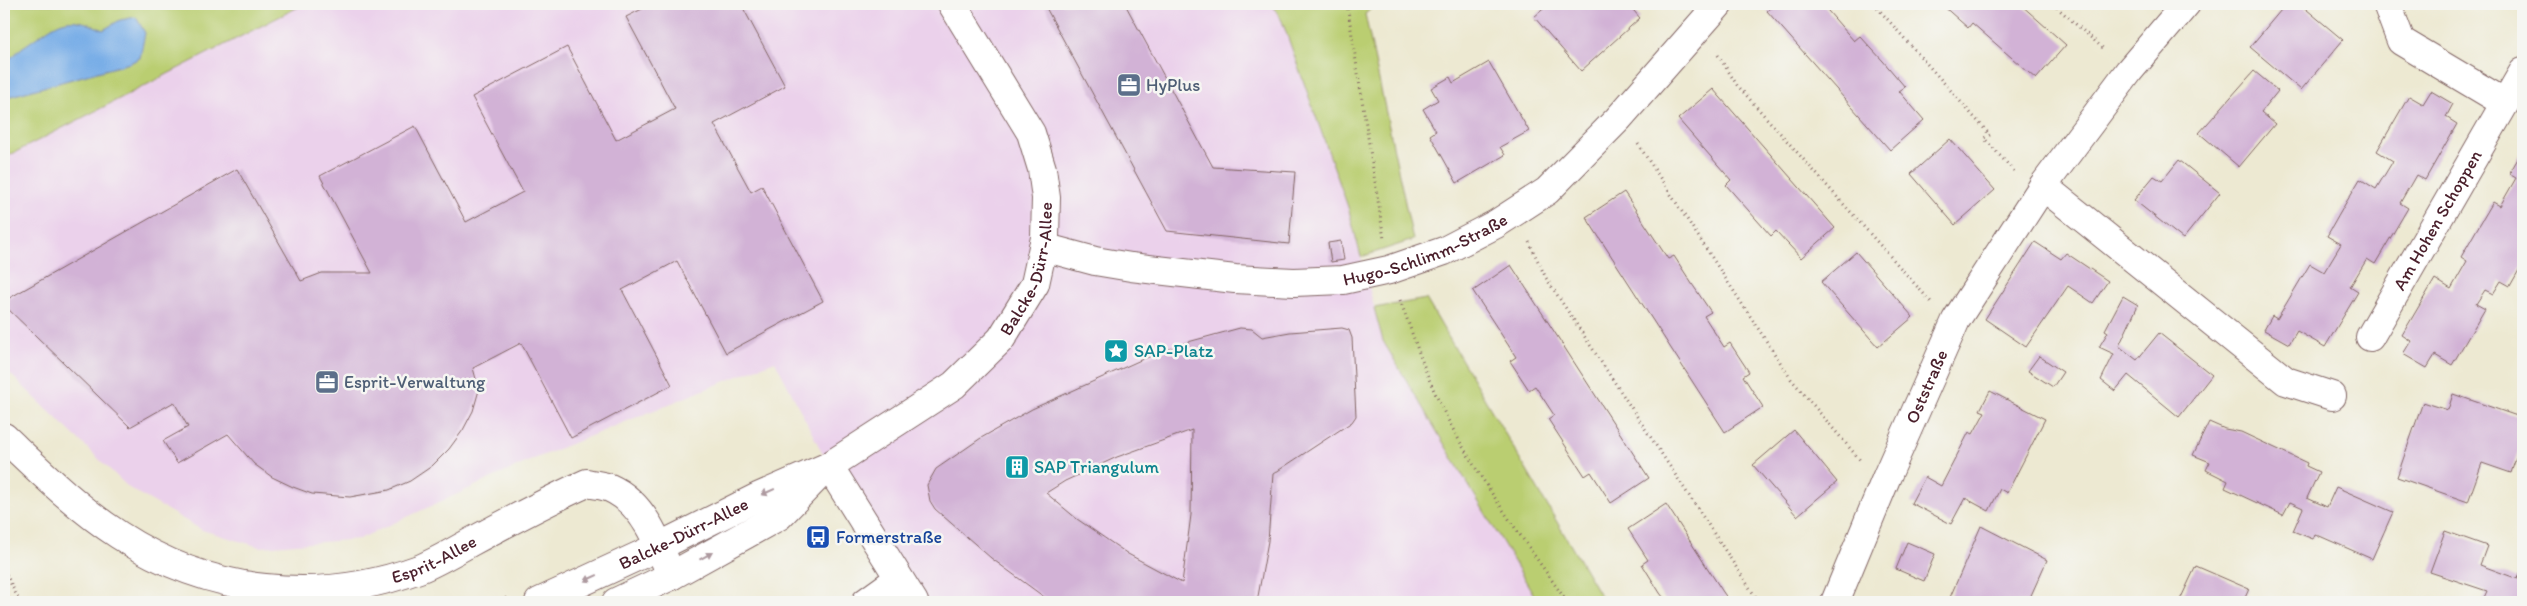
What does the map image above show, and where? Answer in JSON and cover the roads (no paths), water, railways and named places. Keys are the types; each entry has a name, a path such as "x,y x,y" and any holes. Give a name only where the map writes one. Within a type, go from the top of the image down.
{"street":[{"name":"Balcke-Dürr-Allee","path":"539,602 660,546 760,496 829,466 954,385 1001,338 1035,284 1043,247 1046,198 1042,169 1031,133 952,4"},
{"name":"Hugo-Schlimm-Straße","path":"1043,247 1095,261 1131,267 1235,279 1294,282 1343,280 1389,270 1444,251 1496,224 1547,191 1618,119 1719,4"},
{"name":"Oststraße","path":"1835,602 1886,476 1956,320 2041,189 2129,71 2186,4"},
{"path":"2387,4 2401,41 2505,103"},
{"name":"Am Hohen Schoppen","path":"2370,337 2523,72"},
{"path":"2041,189 2286,381 2332,396"},
{"name":"Esprit-Allee","path":"4,437 44,475 118,535 161,559 210,579 263,590 304,594 374,585 420,569 587,483 610,488 636,508 660,546 671,576"},
{"name":"Balcke-Dürr-Allee","path":"616,602 671,576 779,516 829,466"},
{"path":"829,466 914,602"},
{"path":"866,602 898,578"}],"water":[{"path":"136,17 145,33 140,58 130,63 4,98 4,60 11,58 23,47 54,26 62,22 79,21 103,30 120,20"}],"place":[{"name":"HyPlus","path":"1129,85"},
{"name":"SAP-Platz","path":"1116,351"},
{"name":"Esprit-Verwaltung","path":"327,382"},
{"name":"SAP Triangulum","path":"1017,467"},
{"name":"Formerstraße","path":"818,537"}]}
